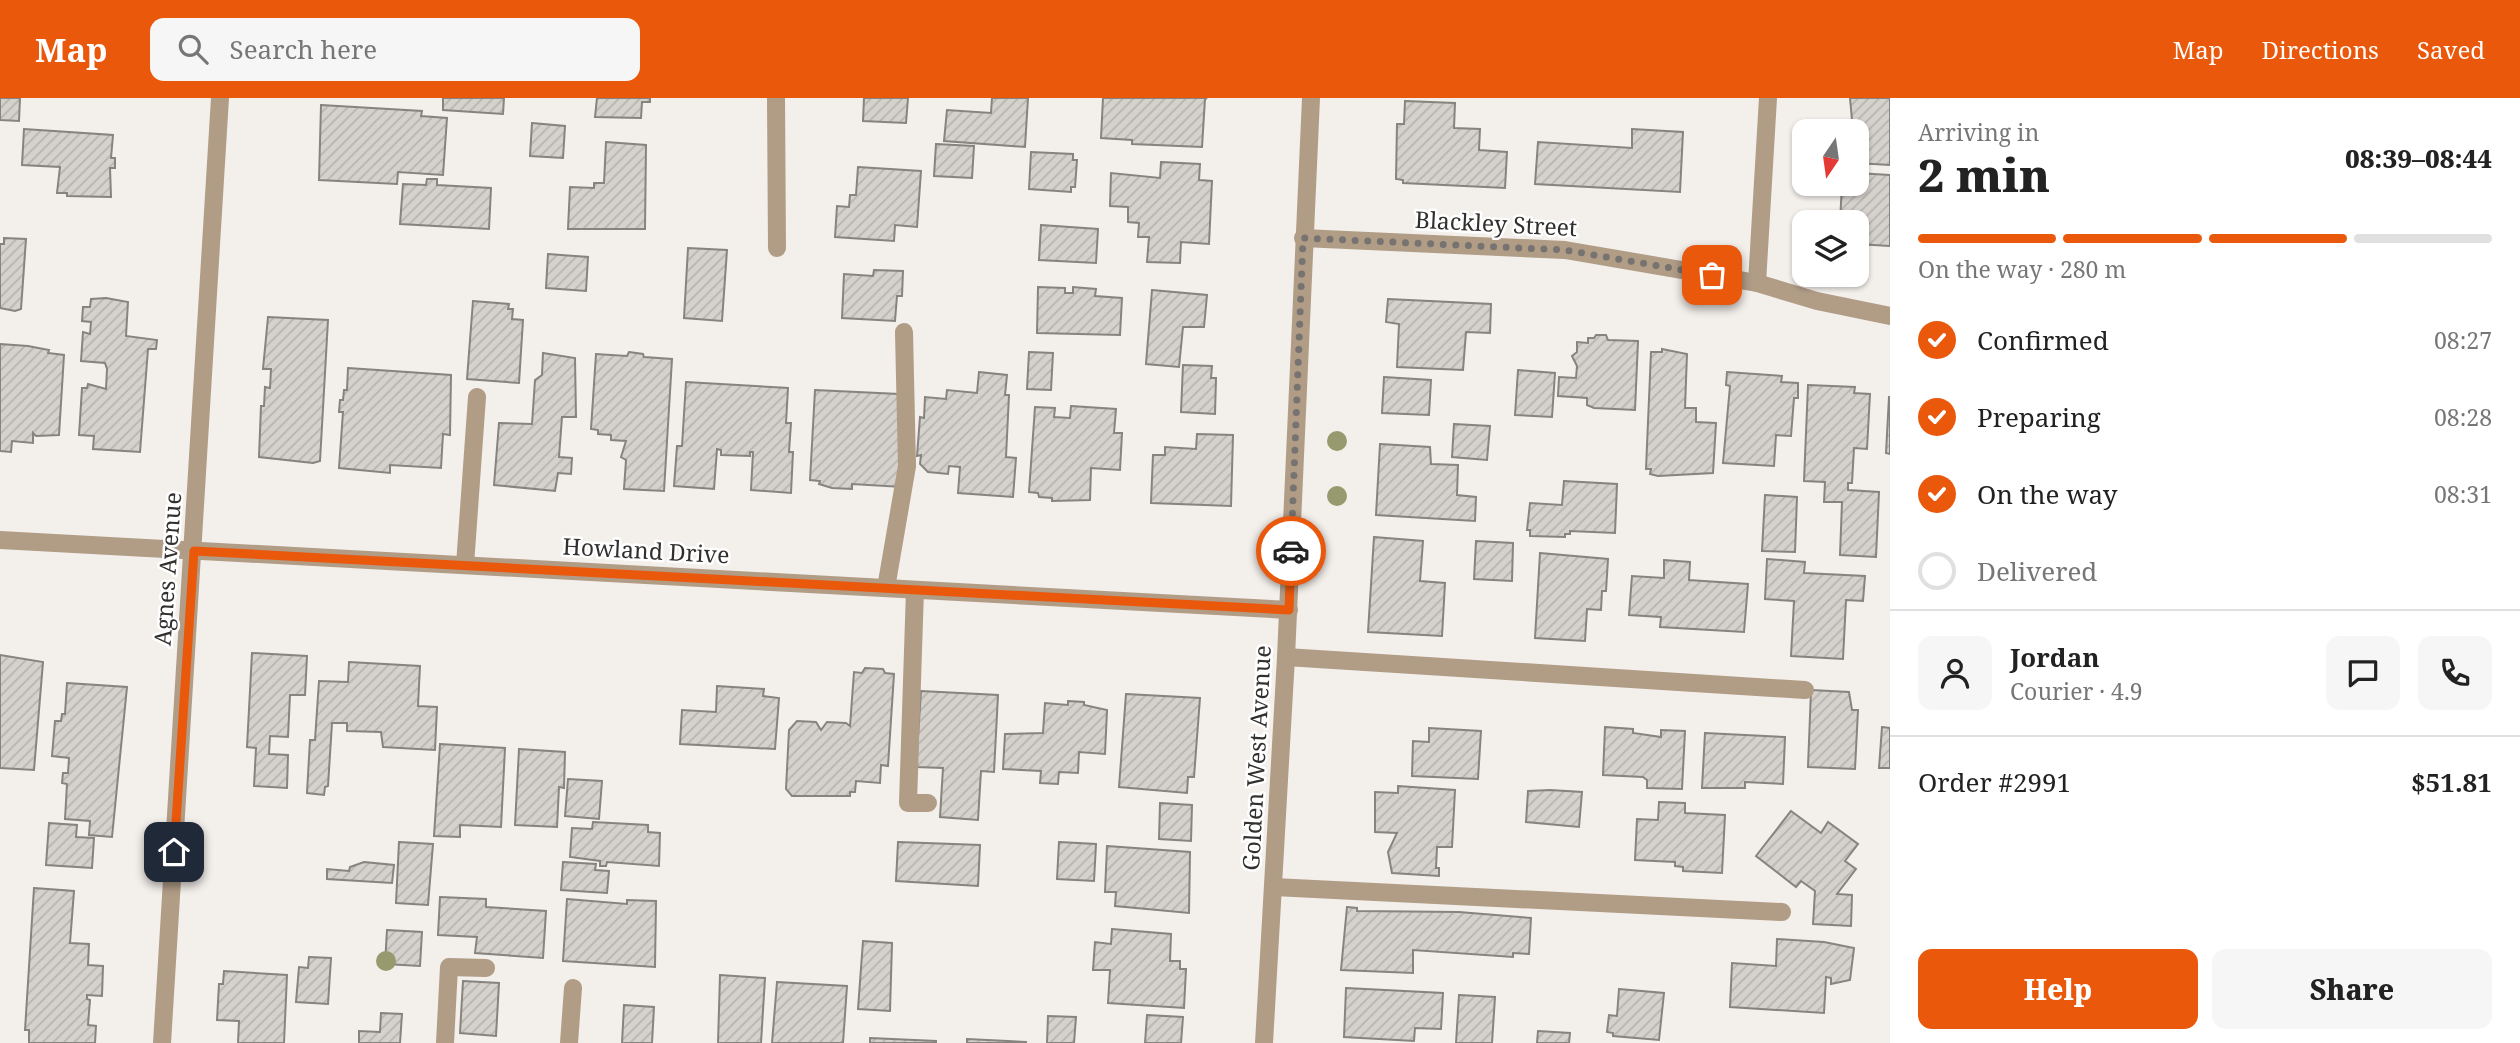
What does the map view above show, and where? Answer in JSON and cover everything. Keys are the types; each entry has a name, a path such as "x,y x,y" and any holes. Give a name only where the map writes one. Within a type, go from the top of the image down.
{"street":[{"name":"Agnes Avenue","path":"162,1043 194,551 219,98"},
{"path":"776,98 777,247"},
{"name":"Golden West Avenue","path":"1264,1043 1289,610 1311,98"},
{"path":"1757,283 1768,98"},
{"name":"Blackley Street","path":"1303,238 1565,250 1757,283 1817,301 1890,316"},
{"path":"886,588 907,466 904,332"},
{"path":"465,565 477,397"},
{"name":"Howland Drive","path":"0,540 1289,610"},
{"path":"915,590 908,803 928,803"},
{"path":"1286,657 1805,690"},
{"path":"1274,887 1782,912"},
{"path":"445,1043 449,967 485,968"},
{"path":"569,1043 573,988"}],"building":[{"path":"0,98 20,98 19,121 0,120"},
{"path":"443,98 504,98 503,114 443,110"},
{"path":"597,98 650,98 650,102 642,102 641,118 595,117"},
{"path":"864,98 908,98 906,123 863,121"},
{"path":"992,98 1028,98 1025,147 944,141 947,110 991,113"},
{"path":"1103,98 1207,98 1202,147 1132,144 1132,140 1101,138"},
{"path":"1850,98 1890,98 1890,165 1869,164 1869,119 1852,119"},
{"path":"1405,101 1455,103 1454,128 1480,129 1479,150 1507,152 1505,188 1403,183 1403,180 1396,179 1397,124 1404,124"},
{"path":"321,105 422,111 421,116 447,118 443,175 398,172 397,184 319,180"},
{"path":"532,123 565,126 563,158 530,156"},
{"path":"24,129 113,135 111,158 115,158 115,168 110,168 111,197 67,196 67,193 57,193 60,167 22,165"},
{"path":"1632,129 1683,132 1680,192 1535,184 1538,142 1632,148"},
{"path":"606,142 646,145 645,229 568,229 570,187 594,188 594,183 604,183"},
{"path":"936,144 974,146 972,178 934,176"},
{"path":"1031,152 1073,154 1073,160 1077,160 1075,187 1071,187 1071,192 1029,189"},
{"path":"1161,162 1200,164 1199,180 1212,181 1209,244 1181,242 1180,263 1147,262 1149,237 1138,237 1139,223 1128,222 1128,207 1110,206 1111,173 1160,178"},
{"path":"858,167 921,171 917,227 895,225 894,241 835,237 837,206 849,207 850,195 856,195"},
{"path":"1869,174 1890,175 1890,246 1869,245 1869,210 1841,210 1841,196 1869,196"},
{"path":"427,179 437,179 437,185 491,188 489,229 400,224 403,184 426,185"},
{"path":"1041,225 1098,229 1096,263 1039,260"},
{"path":"4,238 26,239 21,309 15,311 0,308 0,244 4,244"},
{"path":"688,248 727,250 722,321 684,318"},
{"path":"548,254 588,257 586,291 546,288"},
{"path":"874,270 903,271 902,296 897,296 895,321 842,318 844,274 873,276"},
{"path":"1038,287 1065,288 1065,293 1073,293 1073,287 1096,289 1095,296 1122,298 1120,335 1037,333"},
{"path":"1152,290 1207,295 1204,327 1183,327 1179,367 1146,364"},
{"path":"106,298 128,302 126,336 157,340 156,349 148,349 140,452 93,449 94,436 79,435 82,388 87,388 88,384 106,389 107,369 105,363 81,361 83,332 90,334 91,322 82,321 83,307 90,307 91,299"},
{"path":"1388,299 1491,304 1490,333 1466,332 1463,370 1397,367 1399,324 1386,322"},
{"path":"473,301 509,304 508,309 513,309 512,319 523,320 519,383 467,379"},
{"path":"268,317 328,320 320,461 313,463 259,457 261,406 264,406 265,387 270,388 271,369 263,369"},
{"path":"1596,335 1606,335 1608,340 1638,341 1635,410 1594,408 1587,405 1587,398 1558,396 1559,377 1576,378 1577,366 1572,356 1577,352 1577,342 1588,343 1588,338 1594,338"},
{"path":"0,344 28,346 64,355 59,435 36,436 33,433 33,443 12,441 11,452 0,451"},
{"path":"1662,349 1687,354 1685,408 1696,408 1696,422 1716,423 1713,473 1658,476 1650,474 1651,469 1646,469 1651,352 1662,352"},
{"path":"629,352 643,354 644,357 672,359 664,491 624,489 626,460 621,457 626,441 611,440 611,435 598,434 598,430 591,429 596,354 627,356"},
{"path":"1029,352 1053,353 1051,390 1027,389"},
{"path":"543,353 575,358 576,417 562,417 559,457 572,458 571,474 558,473 555,491 494,485 499,423 532,424 535,380 542,375"},
{"path":"1183,365 1212,366 1211,378 1216,378 1215,414 1181,412"},
{"path":"348,368 451,375 450,435 443,434 441,468 390,465 390,473 339,468 343,412 339,412 340,400 343,400 344,390 347,390"},
{"path":"1518,370 1555,373 1552,417 1515,415"},
{"path":"979,372 1007,375 1005,395 1009,395 1006,457 1016,458 1013,497 958,493 960,467 949,466 948,474 928,472 920,464 921,455 917,456 920,417 924,418 925,397 946,399 947,390 977,393"},
{"path":"1727,372 1782,376 1781,382 1798,383 1791,436 1776,435 1774,466 1723,463 1730,386 1726,385"},
{"path":"1384,377 1431,380 1429,415 1382,413"},
{"path":"686,382 788,388 786,423 791,423 789,452 793,452 791,493 751,490 753,452 750,452 750,456 721,455 721,450 717,449 714,489 674,486 677,446 682,446"},
{"path":"1808,385 1855,387 1854,393 1870,394 1867,449 1854,448 1852,483 1848,483 1848,490 1879,492 1876,557 1840,555 1842,502 1824,502 1825,482 1804,481"},
{"path":"815,390 899,394 902,487 852,484 852,489 832,488 819,484 820,481 810,480"},
{"path":"1890,397 1890,454 1886,453"},
{"path":"1071,406 1116,409 1114,433 1122,433 1120,470 1091,468 1090,500 1052,501 1052,498 1039,497 1038,493 1029,492 1035,407 1055,408 1054,417 1070,418"},
{"path":"1454,424 1490,426 1487,460 1452,457"},
{"path":"1197,434 1233,435 1231,506 1151,503 1153,455 1165,455 1165,447 1196,449"},
{"path":"1380,444 1430,447 1431,464 1458,465 1457,495 1476,497 1475,521 1376,515"},
{"path":"1564,481 1617,484 1615,533 1570,531 1565,537 1530,536 1530,530 1527,530 1530,503 1562,505"},
{"path":"1765,495 1797,497 1795,552 1762,551"},
{"path":"1374,537 1423,541 1420,581 1445,583 1442,636 1368,632"},
{"path":"1476,541 1513,543 1512,581 1474,579"},
{"path":"1540,553 1608,559 1606,591 1602,591 1601,610 1587,609 1585,641 1535,638"},
{"path":"1767,559 1805,562 1804,573 1865,576 1863,601 1846,600 1843,659 1791,656 1794,601 1765,599"},
{"path":"1664,560 1690,562 1689,580 1748,584 1744,632 1660,627 1661,617 1629,615 1632,576 1664,578"},
{"path":"252,653 307,656 305,695 290,695 288,737 270,736 269,754 288,755 287,788 254,786 256,748 247,747"},
{"path":"0,655 43,662 34,770 0,768"},
{"path":"349,662 420,666 418,706 437,707 435,750 383,747 381,732 347,731 347,723 332,723 328,786 325,787 324,795 307,793 310,740 315,740 319,681 348,682"},
{"path":"865,668 883,669 885,673 894,674 888,766 881,765 880,783 856,781 855,792 850,792 850,796 792,796 786,789 789,730 797,721 816,722 821,730 827,722 846,723 850,726 854,672 862,673"},
{"path":"67,683 127,687 112,837 89,835 90,821 65,819 67,784 62,783 63,773 68,773 69,758 52,756 55,721 61,721 62,714 65,714"},
{"path":"717,686 764,689 763,696 779,698 775,749 680,744 682,710 716,712"},
{"path":"1811,690 1849,692 1852,710 1858,710 1855,769 1808,767"},
{"path":"921,691 998,695 994,772 981,771 978,820 940,817 943,768 916,767"},
{"path":"1126,694 1200,698 1194,777 1188,777 1187,793 1119,787"},
{"path":"1068,701 1084,702 1084,705 1107,710 1105,754 1079,752 1078,773 1059,772 1058,784 1040,783 1041,771 1003,769 1005,734 1043,733 1045,703 1068,705"},
{"path":"1605,727 1633,729 1633,733 1661,737 1661,730 1685,731 1682,789 1647,788 1647,780 1643,777 1603,775"},
{"path":"1882,727 1890,728 1890,768 1879,768"},
{"path":"1429,728 1481,731 1478,779 1412,776 1413,741 1429,742"},
{"path":"1705,733 1785,737 1783,784 1745,782 1745,788 1702,788"},
{"path":"440,744 505,748 501,827 460,825 460,837 434,836"},
{"path":"519,749 565,752 564,788 559,787 557,827 515,825"},
{"path":"568,779 602,781 599,819 565,816"},
{"path":"1398,786 1455,790 1452,847 1437,847 1436,868 1439,868 1439,876 1392,873 1388,852 1397,833 1375,832 1375,792 1398,793"},
{"path":"1528,791 1582,792 1579,827 1526,822"},
{"path":"1659,802 1685,803 1685,813 1725,815 1722,873 1683,871 1683,867 1675,866 1675,862 1635,860 1637,819 1658,820"},
{"path":"1160,803 1192,805 1191,841 1159,839"},
{"path":"1791,811 1821,833 1828,822 1858,844 1845,861 1856,869 1837,894 1852,895 1851,926 1813,924 1815,891 1801,881 1796,887 1756,856"},
{"path":"593,822 648,825 648,832 660,833 659,866 607,862 606,866 600,866 600,861 570,857 572,828 592,829"},
{"path":"49,823 77,825 76,837 94,838 92,868 46,865"},
{"path":"399,842 433,844 428,905 396,903"},
{"path":"898,842 980,845 978,886 896,881"},
{"path":"1059,842 1096,844 1094,881 1057,879"},
{"path":"1107,846 1190,852 1189,913 1115,906 1116,892 1105,892"},
{"path":"364,862 394,865 392,883 327,879 327,869 349,871 350,867"},
{"path":"563,862 596,864 595,870 609,871 607,893 561,890"},
{"path":"34,888 74,891 70,943 89,944 88,965 103,966 102,996 87,995 90,1000 88,1025 96,1026 95,1043 29,1043 29,1030 25,1030"},
{"path":"440,897 486,899 486,907 546,911 543,958 475,953 477,937 438,935"},
{"path":"567,899 627,904 627,900 656,901 655,967 563,961"},
{"path":"1347,907 1357,908 1357,911 1459,912 1531,918 1529,954 1513,953 1513,957 1413,950 1413,973 1341,970"},
{"path":"1112,929 1171,934 1170,961 1180,961 1180,969 1186,969 1184,1008 1108,1003 1110,970 1093,970 1095,942 1111,944"},
{"path":"387,930 422,932 420,966 385,964"},
{"path":"1777,939 1824,942 1854,948 1850,980 1831,984 1831,978 1826,977 1824,1013 1730,1007 1732,963 1776,966"},
{"path":"863,941 892,943 890,1011 858,1009"},
{"path":"309,957 331,958 328,1004 296,1002 299,967 308,968"},
{"path":"224,971 287,975 284,1043 238,1043 239,1021 217,1020 219,984 223,984"},
{"path":"720,975 765,978 761,1043 718,1043"},
{"path":"463,981 499,983 496,1036 460,1033"},
{"path":"777,982 847,986 843,1043 772,1043"},
{"path":"1346,988 1443,993 1441,1029 1415,1028 1414,1041 1344,1037"},
{"path":"1619,989 1664,993 1659,1040 1613,1036 1613,1033 1607,1032 1609,1015 1617,1016"},
{"path":"1459,995 1495,997 1492,1043 1456,1043"},
{"path":"624,1005 654,1007 652,1043 622,1043"},
{"path":"381,1013 402,1014 400,1043 359,1043 359,1031 380,1032"},
{"path":"1147,1015 1183,1017 1181,1043 1145,1043"},
{"path":"1048,1016 1076,1017 1074,1043 1047,1043"},
{"path":"1538,1031 1570,1033 1569,1043 1537,1043"},
{"path":"870,1038 936,1041 936,1043 870,1043"},
{"path":"967,1039 1027,1042 967,1043"}],"way so far":[{"path":"1291,551 1303,238 1565,250 1712,275"}],"route":[{"path":"174,852 194,551 1289,610 1291,551"}]}
